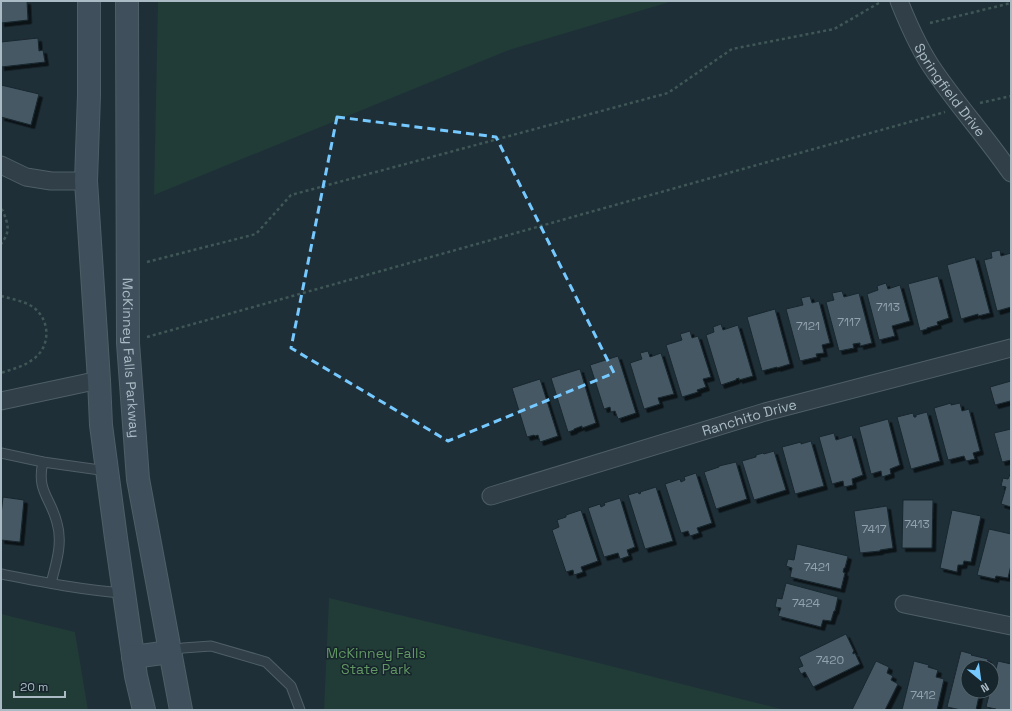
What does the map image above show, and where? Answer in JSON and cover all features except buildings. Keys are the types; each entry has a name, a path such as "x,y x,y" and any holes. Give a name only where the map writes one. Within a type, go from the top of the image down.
{"main road":[{"path":"89,1 86,181 101,425 133,657 144,710"},
{"name":"McKinney Falls Parkway","path":"127,1 128,343 138,479 181,710"},
{"path":"133,657 170,652"}],"street":[{"name":"Springfield Drive","path":"899,1 904,15 934,71 1011,173"},
{"path":"1,165 26,177 51,180 86,181"},
{"name":"Ranchito Drive","path":"491,496 765,412 1011,348"},
{"path":"1,401 99,380"},
{"path":"904,604 1011,626"}],"lane":[{"path":"1,453 43,462 107,472"},
{"path":"43,462 41,484 46,498 56,517 59,531 58,554 51,584"},
{"path":"1,574 51,584 124,593"},
{"path":"170,652 183,648 211,646 266,662 291,686 300,710"}],"path":[{"path":"147,262 256,234 291,195 668,93 732,49 834,30 879,3"},
{"path":"930,23 1011,3"},
{"path":"980,103 1011,96"},
{"path":"143,338 945,112"},
{"path":"1,208 8,226 7,235 1,244"},
{"path":"1,296 21,301 32,307 38,312 45,322 46,329 46,339 41,352 34,359 24,365 1,373"}],"highlighted area":[{"path":"337,117 496,137 614,373 448,441 291,348"}],"green space":[{"path":"158,1 673,1 509,50 154,195"},
{"name":"McKinney Falls State Park","path":"329,598 591,661 785,710 324,710"},
{"path":"1,614 75,632 88,710 1,710"}]}
